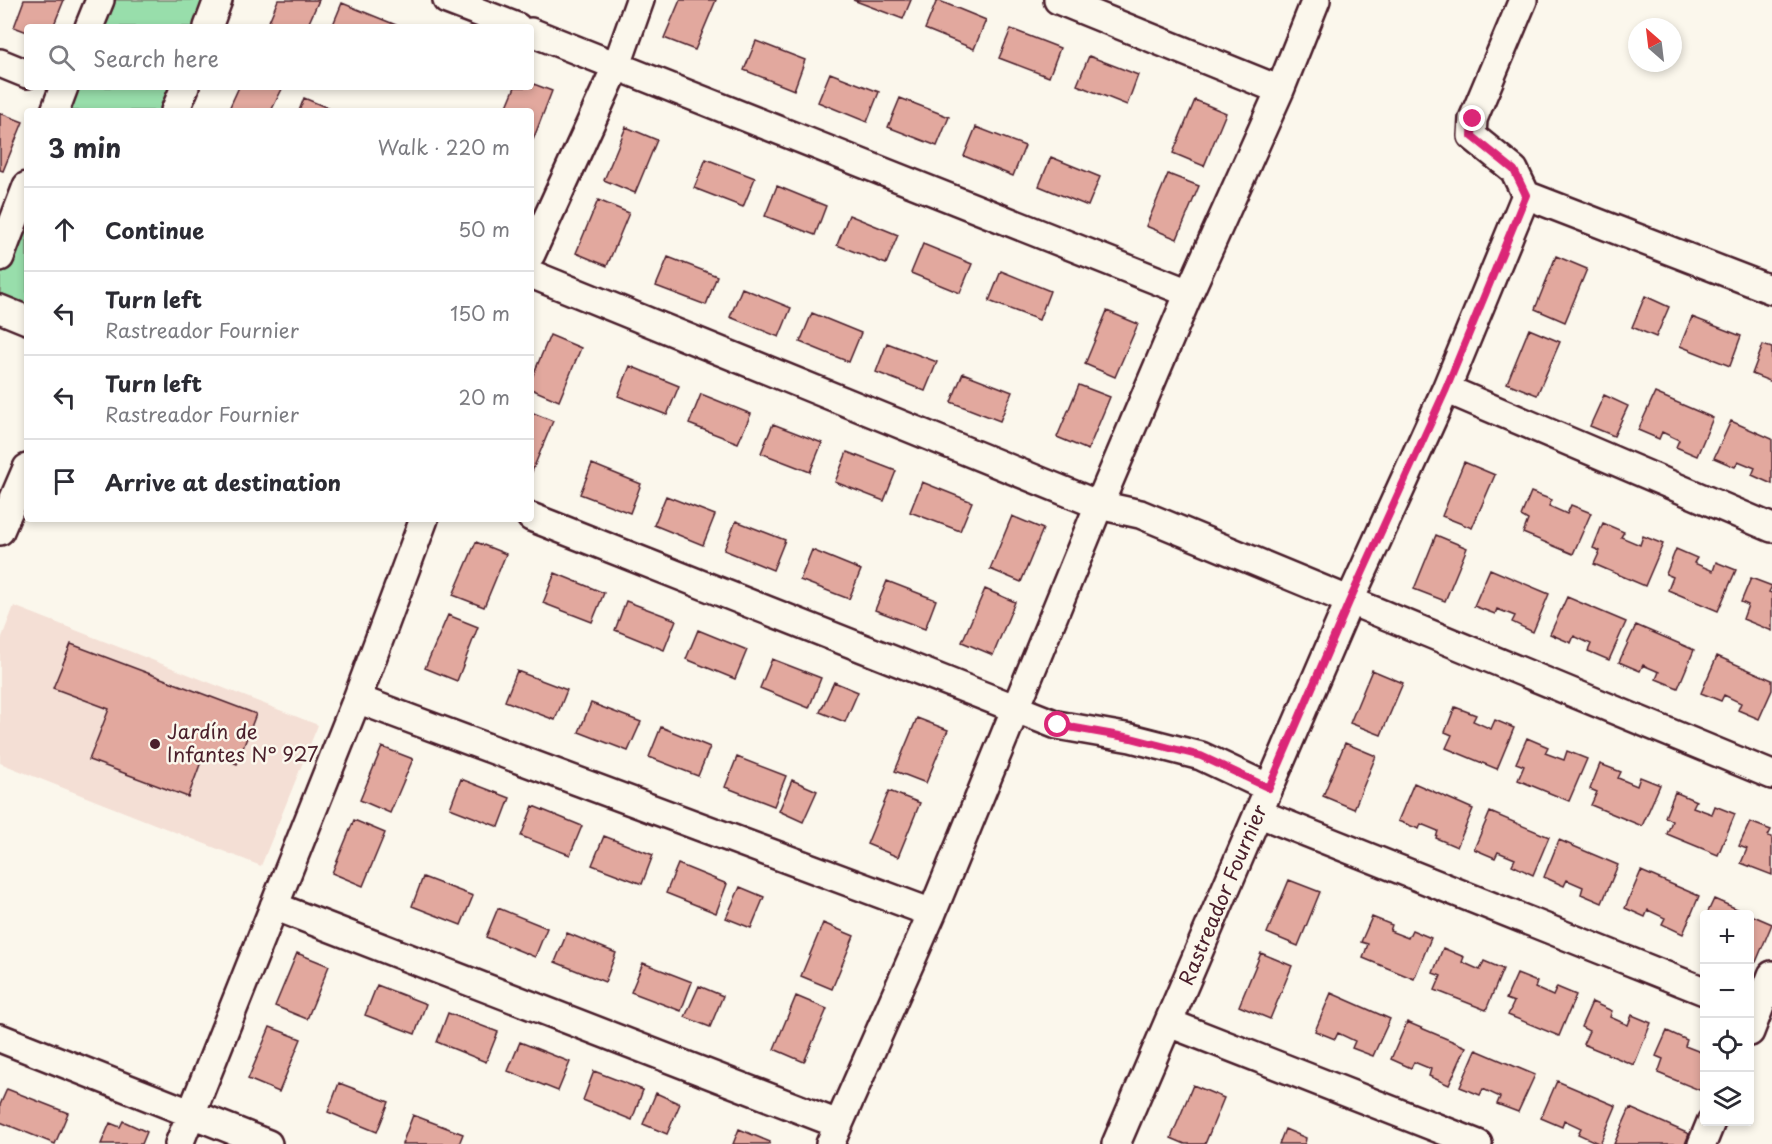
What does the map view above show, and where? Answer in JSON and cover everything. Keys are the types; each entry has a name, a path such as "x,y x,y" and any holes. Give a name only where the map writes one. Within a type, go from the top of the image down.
{"street":[{"path":"90,24 100,0"},
{"path":"209,24 218,0"},
{"path":"447,0 509,24"},
{"path":"534,247 617,65 640,0"},
{"path":"1058,0 1280,90"},
{"path":"274,906 834,1134 932,913 1013,709 1189,294 1280,90 1316,0"},
{"path":"1523,0 1473,119 1472,136 1514,170 1526,195 1772,290"},
{"path":"534,33 1189,294"},
{"path":"0,63 24,73"},
{"path":"177,108 184,90"},
{"path":"0,257 24,194"},
{"name":"Rastreador Fournier","path":"1116,1144 1349,602 1446,389 1526,195"},
{"path":"534,274 1099,505 1140,514 1772,775"},
{"path":"0,309 24,319"},
{"path":"1446,389 1772,528"},
{"path":"0,531 24,475"},
{"path":"534,518 1013,709 1058,725 1131,738 1201,756 1269,788"},
{"path":"178,1144 357,699 423,522"},
{"path":"357,699 932,913"},
{"path":"1258,813 1700,989"},
{"path":"1754,1014 1772,975"},
{"path":"1169,1023 1478,1144"},
{"path":"0,1038 268,1144"},
{"path":"1702,1144 1709,1126"}],"shaded area":[{"name":"Jardín de Infantes N° 927","path":"14,606 318,725 261,866 0,763 0,642"}],"green space":[{"path":"100,0 218,0 209,24 90,24"},
{"path":"63,90 184,90 176,108 56,108"},
{"path":"24,194 24,319 0,309 0,257"}],"building":[{"path":"24,0 64,0 54,24 24,24 24,31 14,27"},
{"path":"278,0 319,0 308,24 268,24"},
{"path":"680,0 716,0 695,50 664,38"},
{"path":"853,0 911,0 903,19"},
{"path":"937,0 986,20 974,49 925,29"},
{"path":"342,3 394,24 333,24"},
{"path":"1011,29 1060,48 1049,77 999,58"},
{"path":"756,41 805,60 794,90 744,70"},
{"path":"1089,56 1138,75 1127,105 1077,85"},
{"path":"830,73 879,92 867,122 818,102"},
{"path":"534,84 552,91 534,137 534,108 506,108 514,90 534,90"},
{"path":"238,90 282,90 272,108 229,108"},
{"path":"304,98 328,108 300,108"},
{"path":"900,98 949,117 937,146 888,127"},
{"path":"1195,100 1226,113 1204,166 1173,153"},
{"path":"0,113 23,122 3,171 0,170"},
{"path":"626,127 657,140 635,193 604,180"},
{"path":"976,127 1025,146 1013,176 964,156"},
{"path":"1051,157 1100,177 1088,206 1039,186"},
{"path":"706,159 755,178 743,207 694,188"},
{"path":"1168,174 1199,186 1177,239 1146,226"},
{"path":"777,186 826,206 815,235 765,216"},
{"path":"598,200 629,213 607,266 576,253"},
{"path":"849,215 898,235 886,264 837,245"},
{"path":"923,244 972,264 960,293 911,273"},
{"path":"1556,256 1587,269 1565,322 1535,309"},
{"path":"668,257 717,276 706,305 656,286"},
{"path":"1001,271 1050,291 1039,320 989,301"},
{"path":"742,288 791,308 779,337 730,317"},
{"path":"1645,296 1669,307 1656,337 1632,327"},
{"path":"1107,311 1138,324 1115,377 1085,364"},
{"path":"812,313 861,333 849,362 800,342"},
{"path":"1692,317 1741,336 1730,366 1680,346"},
{"path":"1529,329 1560,342 1537,395 1507,383"},
{"path":"550,335 581,348 559,401 534,390 534,373"},
{"path":"887,343 937,362 925,391 876,372"},
{"path":"1763,345 1772,348 1772,382 1752,374"},
{"path":"630,366 679,386 667,415 618,396"},
{"path":"963,373 1012,392 1000,421 951,402"},
{"path":"1079,385 1110,397 1088,450 1057,437"},
{"path":"1655,393 1713,418 1697,456 1676,447 1679,440 1662,432 1659,439 1638,430"},
{"path":"701,394 751,414 738,443 689,424"},
{"path":"1604,395 1628,406 1614,436 1590,426"},
{"path":"534,413 553,421 534,467"},
{"path":"1731,421 1772,439 1772,484 1752,475 1755,468 1738,461 1735,467 1714,458"},
{"path":"773,424 822,443 810,472 761,453"},
{"path":"847,452 896,471 884,501 835,482"},
{"path":"1464,462 1495,475 1472,528 1442,516"},
{"path":"592,464 641,484 630,513 580,494"},
{"path":"922,482 972,502 960,531 910,512"},
{"path":"1531,492 1552,500 1549,506 1567,514 1571,505 1591,513 1573,554 1523,533 1528,520 1521,516"},
{"path":"666,496 715,515 703,545 654,525"},
{"path":"1012,516 1043,529 1021,582 990,569"},
{"path":"736,521 785,540 773,570 724,550"},
{"path":"1603,523 1624,532 1621,537 1640,545 1643,536 1663,544 1645,586 1594,564 1600,551 1593,548"},
{"path":"1436,535 1467,548 1445,601 1414,589"},
{"path":"476,542 506,554 484,607 453,595"},
{"path":"1676,549 1697,558 1694,563 1713,571 1716,562 1736,570 1718,611 1668,590 1673,577 1666,574"},
{"path":"812,550 861,570 849,599 800,580"},
{"path":"1490,569 1549,594 1533,632 1512,622 1515,616 1497,609 1495,614 1474,606"},
{"path":"555,573 604,593 592,622 543,603"},
{"path":"1751,578 1772,586 1769,592 1772,593 1772,631 1743,619 1748,605 1741,602"},
{"path":"887,581 936,600 925,629 875,610"},
{"path":"985,589 1015,602 993,655 962,642"},
{"path":"1567,597 1626,622 1609,660 1588,651 1591,644 1574,636 1571,643 1550,634"},
{"path":"626,601 676,620 664,650 615,630"},
{"path":"448,615 478,627 457,681 425,668"},
{"path":"1636,625 1694,650 1678,688 1656,679 1659,672 1643,665 1640,671 1619,662"},
{"path":"698,630 747,650 735,679 686,659"},
{"path":"71,644 256,714 237,764 205,751 188,797 89,760 109,709 53,688"},
{"path":"1717,656 1772,680 1772,690 1759,719 1738,710 1741,703 1724,695 1721,701 1701,693"},
{"path":"772,659 821,678 809,708 760,688"},
{"path":"1372,670 1403,683 1381,735 1350,723"},
{"path":"517,671 567,690 555,720 505,701"},
{"path":"834,682 858,692 845,722 820,712"},
{"path":"591,703 641,722 628,751 579,732"},
{"path":"1455,707 1476,715 1473,721 1491,729 1495,720 1514,728 1497,769 1446,748 1452,735 1445,732"},
{"path":"917,718 948,730 926,783 895,771"},
{"path":"661,727 710,747 698,776 649,757"},
{"path":"1527,738 1548,747 1545,753 1564,760 1567,751 1587,759 1569,801 1518,780 1524,766 1516,763"},
{"path":"1345,743 1376,756 1354,809 1323,796"},
{"path":"382,747 413,759 390,813 360,800"},
{"path":"737,757 786,776 774,806 725,787"},
{"path":"1600,764 1621,772 1618,778 1637,786 1640,777 1660,785 1642,826 1591,805 1597,792 1590,789"},
{"path":"461,779 510,798 499,827 450,808"},
{"path":"792,780 817,791 803,822 779,811"},
{"path":"1414,783 1473,809 1457,847 1436,838 1438,831 1421,824 1419,829 1398,821"},
{"path":"889,791 920,803 898,857 867,844"},
{"path":"1675,792 1696,801 1693,807 1712,814 1715,806 1735,814 1718,855 1667,834 1672,821 1665,817"},
{"path":"533,806 582,826 570,855 521,836"},
{"path":"1490,812 1549,837 1533,875 1512,865 1515,859 1498,852 1495,858 1474,849"},
{"path":"354,820 385,833 363,886 332,873"},
{"path":"1750,822 1771,830 1768,836 1772,837 1772,875 1741,863 1747,849 1739,846"},
{"path":"604,836 653,855 642,884 592,865"},
{"path":"1559,840 1618,865 1602,903 1581,894 1583,887 1567,880 1564,886 1544,877"},
{"path":"678,864 727,884 716,913 666,893"},
{"path":"1641,871 1699,896 1683,934 1662,924 1665,918 1648,910 1645,917 1625,908"},
{"path":"423,877 473,896 461,925 412,906"},
{"path":"1289,880 1320,892 1298,946 1267,933"},
{"path":"740,887 764,897 751,928 726,918"},
{"path":"1714,899 1740,910 1709,910"},
{"path":"498,908 547,928 535,957 486,937"},
{"path":"1372,917 1392,925 1390,931 1408,938 1412,930 1431,938 1414,979 1363,958 1368,944 1361,942"},
{"path":"1754,917 1772,924 1756,962 1754,961"},
{"path":"823,923 854,936 832,989 801,976"},
{"path":"567,933 616,953 605,982 555,962"},
{"path":"1443,948 1464,957 1462,962 1480,970 1484,961 1503,969 1486,1010 1435,990 1441,976 1433,973"},
{"path":"297,953 329,966 307,1019 275,1006"},
{"path":"1261,953 1292,966 1270,1019 1239,1006"},
{"path":"643,963 692,982 681,1011 631,992"},
{"path":"1517,974 1537,982 1535,988 1553,996 1557,987 1576,995 1559,1036 1508,1015 1514,1002 1506,999"},
{"path":"377,985 426,1004 415,1034 365,1015"},
{"path":"699,986 723,996 710,1027 685,1017"},
{"path":"1331,993 1390,1019 1373,1056 1352,1048 1355,1041 1338,1033 1335,1039 1315,1031"},
{"path":"796,996 827,1009 804,1062 774,1049"},
{"path":"1592,1002 1612,1011 1610,1017 1628,1025 1632,1015 1651,1023 1634,1065 1583,1044 1589,1031 1581,1027"},
{"path":"448,1013 498,1032 486,1062 437,1042"},
{"path":"1407,1022 1466,1047 1449,1085 1429,1076 1431,1069 1414,1062 1411,1068 1391,1059"},
{"path":"270,1027 301,1039 279,1092 248,1079"},
{"path":"1667,1031 1687,1040 1685,1046 1700,1052 1700,1090 1658,1073 1663,1059 1656,1056"},
{"path":"520,1042 570,1062 558,1091 508,1071"},
{"path":"1476,1050 1535,1075 1518,1112 1497,1104 1500,1097 1483,1089 1480,1095 1460,1087"},
{"path":"594,1071 643,1090 632,1120 583,1100"},
{"path":"1557,1081 1616,1106 1600,1144 1578,1134 1581,1128 1564,1120 1562,1127 1541,1118"},
{"path":"339,1083 389,1102 377,1132 328,1112"},
{"path":"1193,1085 1224,1098 1205,1144 1185,1144 1171,1138"},
{"path":"7,1089 68,1113 55,1144 0,1122 0,1105"},
{"path":"656,1093 680,1104 667,1134 643,1124"},
{"path":"1630,1108 1689,1134 1685,1144 1614,1144"},
{"path":"413,1115 463,1134 459,1144 402,1144"},
{"path":"123,1121 147,1132 142,1144 101,1144 110,1123 120,1127"},
{"path":"739,1129 770,1142 769,1144 733,1144"},
{"path":"1285,1129 1306,1138 1305,1144 1279,1144"}],"place":[{"name":"Jardín de Infantes N° 927","path":"155,744"}],"route":[{"path":"1058,725 1131,738 1201,756 1269,788 1349,602 1446,389 1526,195 1514,170 1472,136 1473,119"}]}
